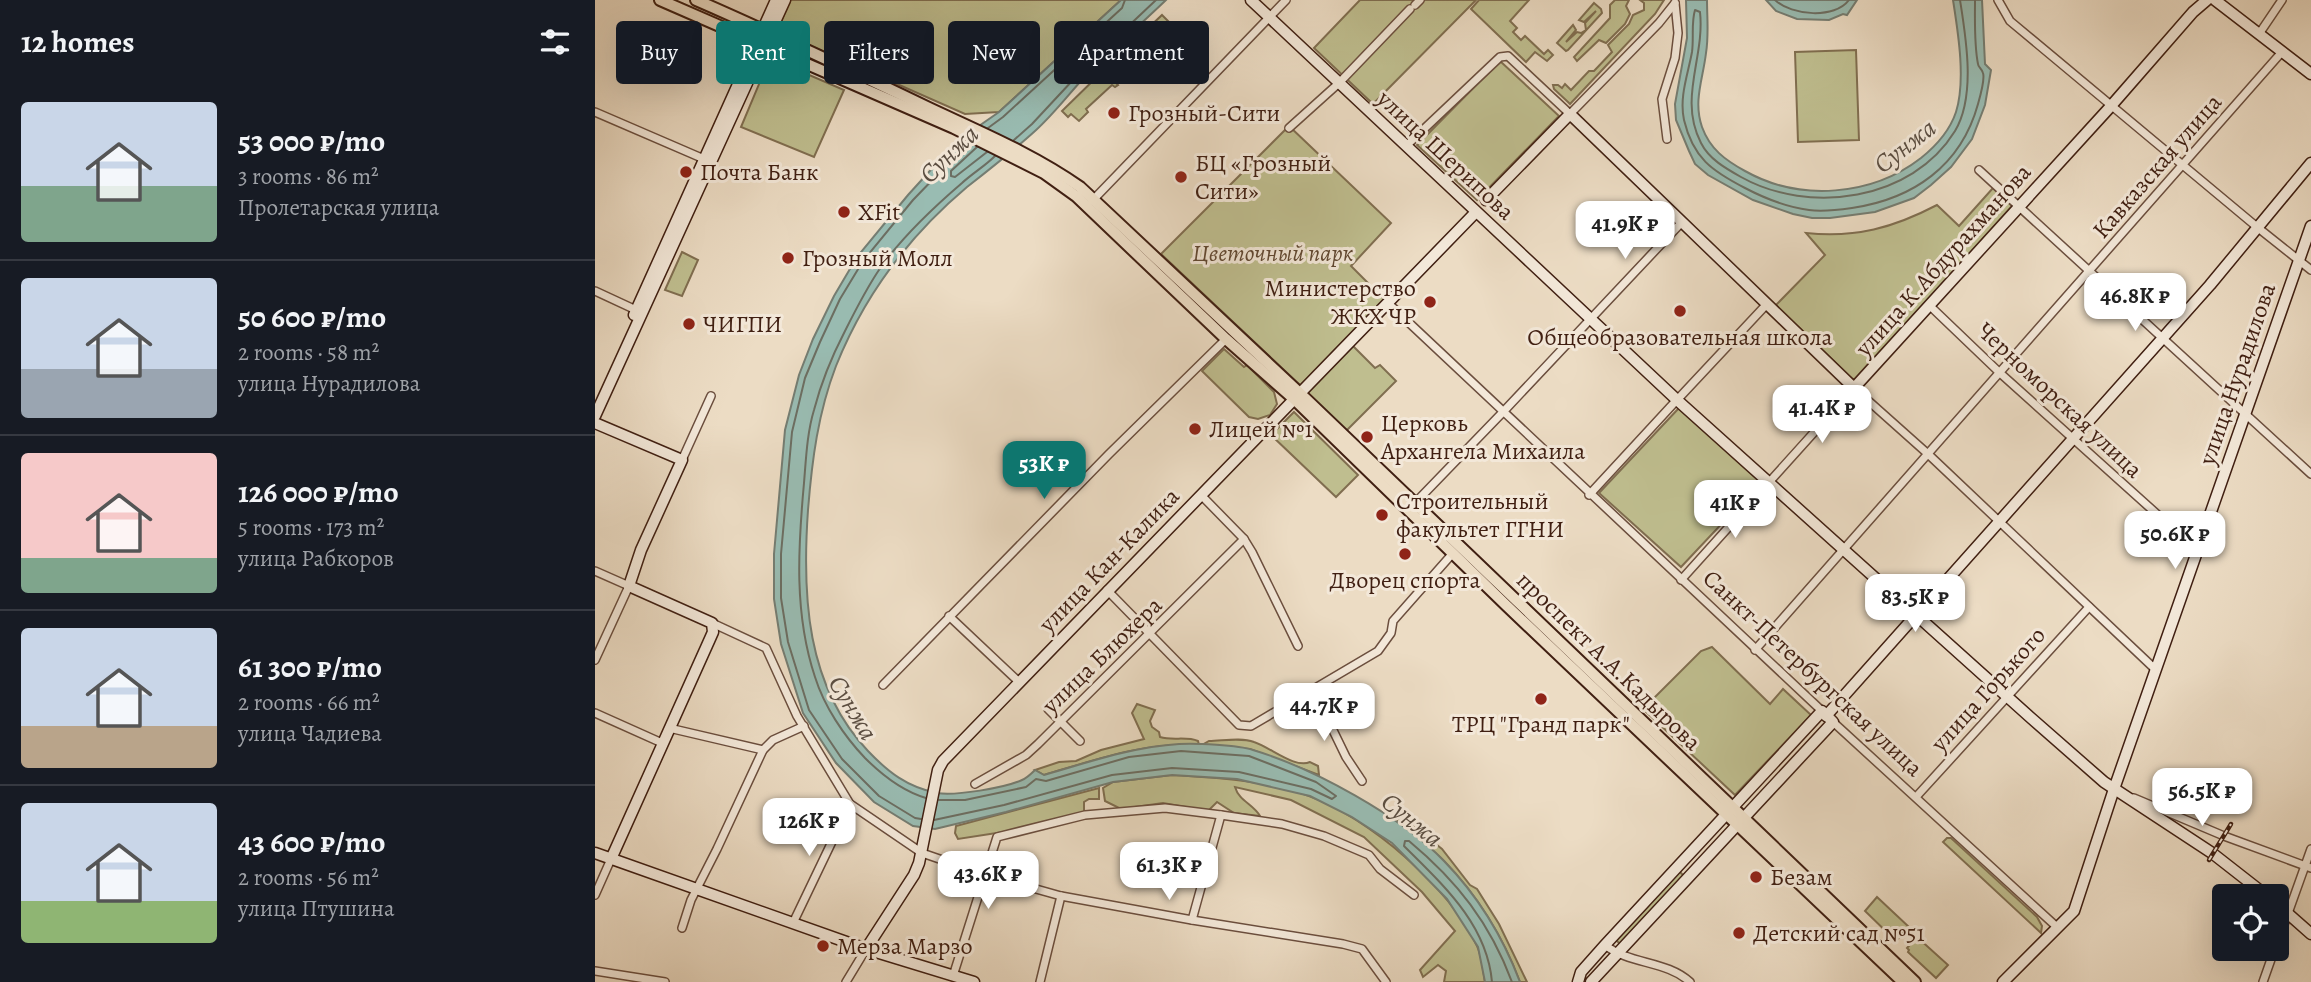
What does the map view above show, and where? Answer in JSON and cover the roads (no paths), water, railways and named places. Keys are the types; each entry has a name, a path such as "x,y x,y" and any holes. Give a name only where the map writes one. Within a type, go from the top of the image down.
{"main road":[{"path":"660,0 716,24"},
{"path":"696,0 744,21"},
{"path":"810,52 957,125"},
{"path":"810,64 957,125"},
{"name":"проспект А.А.Кадырова","path":"957,125 1059,172 1415,503 1903,982"},
{"name":"проспект А.А.Кадырова","path":"1091,203 1226,339 1297,396 1453,553 1730,812"},
{"name":"проспект А.А.Кадырова","path":"1740,822 1915,982"}],"street":[{"path":"770,21 776,0"},
{"path":"773,21 785,0"},
{"name":"улица Шерипова","path":"1251,0 1676,401 2007,696 2114,789 2212,853 2252,884"},
{"path":"1091,203 1286,0"},
{"path":"1998,0 2010,21 2311,270"},
{"name":"улица К.Абдурахманова","path":"1681,580 2193,12 2207,0"},
{"path":"2215,0 2311,74"},
{"path":"2259,34 2282,0"},
{"path":"1486,200 1659,23 1675,3 1678,21 1676,46 1662,104 1667,139"},
{"path":"1289,128 1339,83 1415,5"},
{"name":"Кавказская улица","path":"1755,650 2281,52"},
{"path":"1406,146 1500,57 1508,56 1766,305 2156,670"},
{"path":"595,416 743,84"},
{"path":"595,112 708,161"},
{"path":"595,402 708,161"},
{"path":"1827,716 1730,812 1605,945 1579,977 1590,982 1780,780 1827,716 2162,339 2311,163"},
{"path":"1979,170 2311,474"},
{"name":"улица Кан-Калика","path":"846,982 914,875 922,853 938,770 949,754 1476,212"},
{"path":"1415,503 1681,223"},
{"name":"улица Нурадилова","path":"2003,982 2074,911 2311,226"},
{"path":"595,291 636,310"},
{"name":"Санкт-Петербургская улица","path":"1388,303 1755,650 2058,928"},
{"path":"1589,495 1766,305"},
{"name":"Черноморская улица","path":"1929,305 2000,373 2198,551"},
{"path":"883,685 1226,339"},
{"path":"595,660 711,396"},
{"path":"595,423 682,460"},
{"path":"1201,495 1244,539 1298,646"},
{"name":"улица Блюхера","path":"975,784 1026,755 1244,539"},
{"path":"1107,590 1239,725 1251,726 1377,651 1391,633 1393,621 1453,553"},
{"path":"595,571 766,648 803,726 850,804 922,853 986,875 1061,895 1362,949 1386,982"},
{"name":"улица Горького","path":"1916,797 2088,607"},
{"path":"950,616 1019,682"},
{"path":"595,895 713,632 712,623"},
{"path":"1313,690 1361,781"},
{"path":"1048,709 1080,741"},
{"path":"595,713 662,743"},
{"path":"682,928 697,889 763,750 773,740 803,726"},
{"path":"669,728 763,750"},
{"path":"1769,771 1780,780"},
{"name":"улица Шерипова","path":"2114,789 2224,836 2308,867"},
{"path":"793,923 850,804"},
{"path":"953,976 997,837 1085,815 1165,808 1282,824 1324,836 1369,855 1380,869 1414,895"},
{"path":"1192,920 1221,815"},
{"path":"2289,910 2308,867 2311,849"},
{"path":"595,853 866,949 974,982"},
{"path":"1679,866 1691,877"},
{"path":"1040,982 1061,895"},
{"path":"2289,913 2307,930"},
{"path":"1605,945 1616,954 1664,967 1690,982"},
{"path":"2263,982 2271,961"},
{"path":"595,971 666,982"}],"water":[{"path":"1121,0 1166,0 1144,21 1098,21"},
{"path":"1686,0 1707,0 1707,46 1698,108 1709,142 1725,158 1766,181 1812,191 1858,187 1881,180 1902,171 1937,143 1953,119 1959,99 1960,56 1953,0 1982,0 1985,64 1991,70 1985,105 1972,139 1951,167 1914,198 1875,212 1812,218 1753,200 1708,175 1695,164 1676,120 1675,104 1687,38"},
{"path":"1766,0 1857,0 1847,15 1829,20 1797,19 1776,11"},
{"name":"Сунжа","path":"1054,62 1054,84 1078,84 1035,131 926,225 875,291 847,340 836,366 817,437 806,542 808,606 813,638 820,669 832,698 847,725 883,766 907,783 937,793 992,788 1022,780 1035,770 1044,775 1111,756 1162,746 1227,746 1246,748 1277,758 1355,795 1426,844 1456,874 1479,903 1506,949 1520,982 1485,982 1478,947 1447,899 1392,843 1352,817 1310,796 1237,779 1172,775 1113,782 935,829 913,826 874,802 836,763 803,713 781,644 774,599 774,554 785,430 799,375 834,296 857,257 956,142 999,112 1030,84 1040,84 1040,74"}],"railway":[{"path":"2209,860 2231,824"}],"place":[{"name":"Грозный-Сити","path":"1114,113"},
{"name":"Почта Банк","path":"686,172"},
{"name":"БЦ «Грозный Сити»","path":"1181,177"},
{"name":"XFit","path":"844,212"},
{"name":"Грозный Молл","path":"788,258"},
{"name":"Министерство ЖКХ ЧР","path":"1430,302"},
{"name":"Общеобразовательная школа","path":"1680,311"},
{"name":"ЧИГПИ","path":"689,324"},
{"name":"Лицей №1","path":"1195,429"},
{"name":"Церковь Архангела Михаила","path":"1367,437"},
{"name":"Строительный факультет ГГНИ","path":"1382,515"},
{"name":"Дворец спорта","path":"1405,554"},
{"name":"ТРЦ \"Гранд парк\"","path":"1541,699"},
{"name":"Безам","path":"1756,877"},
{"name":"Детский сад №51","path":"1739,933"},
{"name":"Мерза Марзо","path":"823,946"}],"park label":[{"name":"Цветочный парк","path":"1273,253"}]}
